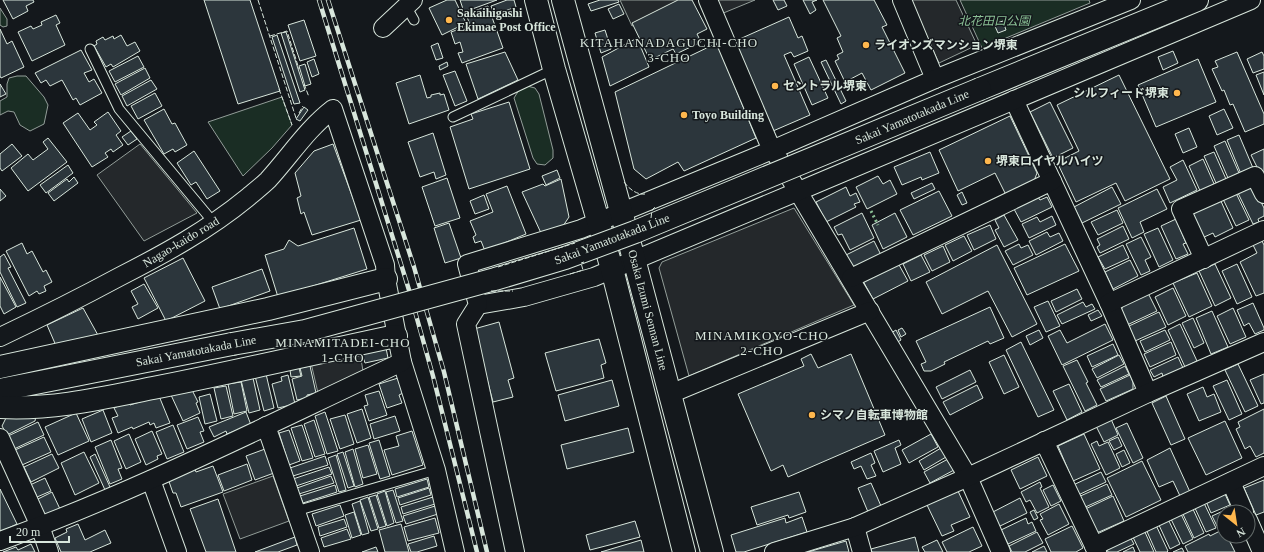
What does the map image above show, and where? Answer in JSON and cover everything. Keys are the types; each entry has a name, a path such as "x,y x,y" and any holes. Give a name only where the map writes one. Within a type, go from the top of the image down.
{"main road":[{"name":"Osaka Izumi Sennan Line","path":"536,0 554,69 612,269 684,552"},
{"name":"Osaka Izumi Sennan Line","path":"563,0 622,212 712,552"},
{"name":"Sakai Yamatotakada Line","path":"0,390 305,331 488,281 565,258 635,232 1197,0"},
{"path":"0,367 268,309 386,279"},
{"path":"0,407 21,408 82,402 219,375 396,336"}],"street":[{"path":"708,0 768,141 968,477 1001,552"},
{"path":"902,0 935,80"},
{"path":"515,552 466,324 478,305 467,264 598,222 935,80 1100,6 1131,0"},
{"path":"478,305 524,297 594,276 612,269 1250,0"},
{"path":"383,28 411,9"},
{"path":"1014,100 1109,303 1148,393"},
{"name":"Nagao-kaido road","path":"0,337 54,312 155,259 214,223 268,180 308,132 320,119 333,109 385,265 386,279"},
{"path":"1204,259 1181,209 1255,176 1264,194"},
{"path":"850,278 1052,181"},
{"path":"1109,303 1264,230"},
{"path":"386,279 402,362 436,470 455,552"},
{"path":"670,394 870,311"},
{"path":"774,552 855,527 968,477 1148,393 1264,342"},
{"path":"0,541 151,480 402,362"},
{"path":"266,426 310,552"},
{"path":"0,438 40,526 49,552"},
{"path":"1044,441 1095,549 1264,466"},
{"path":"151,480 177,552"},
{"path":"1231,482 1241,504"},
{"path":"855,527 862,552"},
{"path":"1256,538 1262,552"}],"lane":[{"path":"90,49 119,108 214,223"},
{"path":"453,117 554,69"},
{"path":"296,511 436,470"}],"green space":[{"name":"北花田口公園","path":"960,0 1089,0 1090,3 982,48"},
{"path":"0,8 7,19 7,26 3,27 0,25"},
{"path":"26,76 44,97 48,105 44,124 30,131 20,125 14,112 8,111 0,115 0,101 7,97 7,84 9,78"},
{"path":"527,86 535,88 539,94 553,150 553,158 545,165 537,164 533,158 514,98 519,90"},
{"path":"282,97 292,125 272,148 243,176 208,122"}],"shaded area":[{"path":"620,0 692,0 632,26"},
{"path":"718,0 755,0 721,14"},
{"path":"910,0 956,0 977,45 939,63"},
{"path":"140,144 197,213 144,241 97,175"},
{"path":"794,208 854,305 689,376 659,268 662,262"},
{"path":"360,353 363,371 318,393 311,363"},
{"path":"273,476 289,521 240,539 223,494"}],"building":[{"path":"3,0 33,0 34,2 26,6 28,11 13,19"},
{"path":"204,0 250,0 280,91 238,104"},
{"path":"447,0 455,0 466,23 442,35 429,8"},
{"path":"460,0 497,0 464,12"},
{"path":"507,0 514,0 516,7 494,15 491,6"},
{"path":"600,0 618,0 619,2 591,11 588,4"},
{"path":"678,0 692,0 707,29 697,34 701,42 676,54 673,49 650,60 632,23"},
{"path":"773,0 784,0 787,6 778,10"},
{"path":"803,0 817,0 812,2 816,10 810,14"},
{"name":"ライオンズマンション堺東","path":"823,0 874,0 887,25 882,27 905,73 871,90 862,73 845,82 835,61 839,59 837,55 843,52 837,38 841,36"},
{"path":"619,4 624,14 613,19 608,9"},
{"path":"488,6 503,48 462,63 458,53 463,52 460,42 455,44 451,32 470,25 466,14"},
{"path":"56,15 60,23 56,25 65,45 32,61 18,32 31,26 33,29 42,25 41,22"},
{"name":"セントラル堺東","path":"789,17 798,38 802,36 808,51 794,57 791,52 784,55 810,115 773,131 733,42"},
{"path":"304,20 316,56 300,61 288,25"},
{"path":"1003,21 1006,30 998,33 994,24"},
{"path":"0,29 7,44 12,41 24,67 1,78 0,76"},
{"path":"605,30 611,49 601,53 595,33"},
{"path":"286,32 305,90 300,92 281,33"},
{"path":"121,35 127,46 135,42 140,51 113,67 111,64 106,67 94,46 97,44 96,41 103,37 105,40 113,36 114,39"},
{"path":"277,35 300,103 294,104 272,37"},
{"path":"637,38 649,67 610,86 602,57"},
{"path":"438,43 443,58 436,60 431,46"},
{"name":"Toyo Building","path":"717,43 756,138 684,171 678,162 646,179 634,169 615,92"},
{"path":"81,50 92,70 84,73 89,82 94,79 102,93 80,105 76,98 73,100 62,80 50,86 46,80 41,83 35,73"},
{"path":"1173,51 1178,63 1163,70 1158,57"},
{"path":"505,52 518,80 478,99 466,64"},
{"path":"1237,52 1264,114 1264,124 1245,132 1233,104 1230,105 1224,90 1222,91 1212,69 1218,67 1215,61"},
{"path":"1262,52 1264,56 1264,69 1253,73 1247,59"},
{"path":"138,56 144,67 115,82 109,71"},
{"path":"809,57 828,98 812,105 794,64"},
{"path":"314,59 319,74 312,77 307,62"},
{"name":"シルフィード堺東","path":"1198,59 1216,102 1156,127 1138,85"},
{"path":"826,60 846,101 841,104 821,62"},
{"path":"447,62 448,66 440,70 439,66"},
{"path":"305,64 311,84 305,86 299,66"},
{"path":"145,68 150,78 121,95 115,84"},
{"path":"455,71 467,101 455,106 443,75"},
{"path":"1264,72 1264,95 1256,75"},
{"path":"420,75 427,98 431,97 431,95 440,93 440,95 444,94 449,110 409,124 396,83"},
{"path":"1119,75 1170,179 1125,201 1116,183 1076,202 1057,162 1079,151 1057,105"},
{"path":"151,80 157,89 127,106 122,96"},
{"path":"0,84 6,94 0,97"},
{"path":"155,93 162,106 138,119 131,106"},
{"path":"509,102 530,169 469,189 450,127 473,119 471,114"},
{"path":"1050,102 1073,148 1053,158 1030,112"},
{"path":"304,107 308,110 300,121 296,119"},
{"path":"164,109 172,124 175,123 187,145 175,152 173,149 164,154 144,120"},
{"path":"1224,109 1233,128 1217,135 1209,116"},
{"path":"108,112 121,131 116,135 123,145 113,152 111,149 105,153 108,157 92,167 63,123 78,113 90,130 97,125 94,122"},
{"name":"堺東ロイヤルハイツ","path":"1010,116 1037,173 1034,181 1006,195 995,173 958,191 939,150"},
{"path":"1189,128 1197,147 1183,153 1175,134"},
{"path":"131,131 137,139 128,145 122,137"},
{"path":"433,133 446,175 436,179 434,172 420,177 408,142"},
{"path":"1239,135 1253,168 1241,174 1227,140"},
{"path":"48,138 67,162 28,191 11,168 28,154 33,160 48,149 43,142"},
{"path":"1225,141 1239,173 1228,178 1214,146"},
{"path":"12,144 22,156 2,171 0,168 0,154"},
{"path":"333,144 361,220 312,235 304,212 301,214 297,198 301,196 295,173 314,151"},
{"path":"1264,149 1264,181 1251,155"},
{"path":"194,151 220,191 207,199 196,182 191,185 177,163"},
{"path":"930,152 939,173 922,180 921,177 902,185 894,167"},
{"path":"1214,152 1226,179 1216,183 1204,156"},
{"path":"1203,159 1215,186 1201,193 1189,166"},
{"path":"1183,160 1197,190 1170,203 1163,187 1177,180 1170,167"},
{"path":"68,165 73,173 46,193 40,185"},
{"path":"557,170 560,178 546,185 542,176"},
{"path":"878,176 883,184 890,180 897,194 867,209 856,187"},
{"path":"74,177 78,183 54,201 48,193 67,179 69,182"},
{"path":"447,178 460,218 435,226 422,187"},
{"path":"561,179 569,217 563,226 541,233 522,192 543,184 545,186"},
{"path":"932,183 935,189 914,199 911,193"},
{"path":"1252,184 1264,208 1264,216 1258,219 1259,222 1253,224 1237,191"},
{"path":"507,186 526,234 485,251 481,241 475,243 473,237 476,235 470,221 493,212 486,194"},
{"path":"846,187 850,196 856,193 860,202 854,204 856,207 826,222 816,202"},
{"path":"1112,187 1121,204 1082,223 1074,207"},
{"path":"0,189 6,196 0,201"},
{"path":"1157,189 1167,209 1140,222 1144,232 1132,238 1118,208"},
{"path":"939,191 952,216 913,235 900,210"},
{"path":"1235,191 1249,220 1236,226 1222,197"},
{"path":"962,192 967,203 962,205 957,195"},
{"path":"484,195 489,209 475,214 470,201"},
{"path":"1038,197 1040,200 1047,197 1052,207 1021,222 1014,209"},
{"path":"1220,199 1233,228 1215,237 1213,233 1202,238 1190,213"},
{"path":"1117,210 1123,223 1098,235 1091,222"},
{"path":"862,213 874,238 850,250 842,234 838,235 834,227"},
{"path":"895,213 907,237 883,249 872,225"},
{"path":"1004,215 1018,240 1004,247 995,230 999,228 995,220"},
{"path":"1052,216 1056,225 1029,238 1022,224 1037,217 1040,222"},
{"path":"1176,219 1186,243 1183,244 1188,254 1176,259 1161,226"},
{"path":"449,223 461,258 445,263 434,228"},
{"path":"990,225 996,239 974,250 967,235"},
{"path":"1123,226 1129,239 1100,253 1097,247 1100,245 1097,239"},
{"path":"354,228 367,269 278,297 265,255 284,249 289,240 298,246"},
{"path":"1158,228 1173,260 1159,267 1144,234"},
{"path":"1047,232 1050,237 1059,233 1063,241 1036,255 1029,241"},
{"path":"964,236 972,251 953,261 945,245"},
{"path":"1141,237 1151,257 1145,260 1150,271 1141,275 1126,244"},
{"path":"874,241 881,255 857,267 851,266 846,255"},
{"path":"1262,241 1264,245 1264,293 1256,296 1240,262 1257,253 1253,245"},
{"path":"22,243 27,254 32,251 43,272 46,270 52,282 44,286 46,291 39,294 37,291 29,296 6,251"},
{"path":"1019,244 1021,248 1028,245 1033,255 1013,265 1005,251"},
{"path":"1065,244 1079,271 1027,295 1014,268"},
{"path":"997,245 1037,324 1012,337 988,291 942,314 926,282"},
{"path":"1123,245 1129,258 1105,269 1098,257"},
{"path":"943,246 950,262 932,271 924,255"},
{"path":"4,254 11,267 8,268 26,303 17,307 0,272 0,257"},
{"path":"921,255 930,272 911,281 903,264"},
{"path":"183,258 205,301 166,321 144,278"},
{"path":"1130,260 1138,276 1113,289 1105,272"},
{"path":"898,263 908,281 873,299 863,281"},
{"path":"1215,264 1231,298 1215,306 1199,271"},
{"path":"1237,264 1252,297 1237,304 1222,271"},
{"path":"262,269 270,291 220,309 212,287"},
{"path":"1197,273 1212,306 1189,317 1173,283"},
{"path":"0,277 16,307 4,314 0,306"},
{"path":"144,284 158,308 138,319 132,307 138,304 131,291"},
{"path":"1173,288 1186,316 1168,325 1155,297"},
{"path":"1077,289 1082,299 1056,312 1051,301"},
{"path":"1148,293 1157,311 1127,325 1120,312 1124,304"},
{"path":"1048,301 1060,326 1046,332 1034,307"},
{"path":"1083,302 1086,307 1092,304 1095,309 1062,324 1057,315"},
{"path":"1253,303 1264,328 1264,330 1255,334 1249,323 1244,326 1237,310"},
{"path":"990,307 1004,338 990,344 988,341 944,362 945,364 931,371 924,371 921,364 926,362 916,341"},
{"path":"83,308 99,337 57,348 47,325"},
{"path":"1233,308 1246,337 1230,344 1217,316"},
{"path":"1098,310 1102,316 1091,321 1088,315"},
{"path":"1212,311 1228,347 1211,354 1196,318"},
{"path":"1159,312 1166,327 1135,341 1129,326"},
{"path":"1193,318 1204,343 1194,348 1182,323"},
{"path":"499,322 514,378 508,380 513,397 493,402 474,329"},
{"path":"1105,324 1113,340 1062,365 1048,336 1060,330 1067,343"},
{"path":"1180,324 1197,361 1185,367 1168,330"},
{"path":"902,328 906,334 901,337 898,330"},
{"path":"896,330 901,340 896,343 891,333"},
{"path":"1039,330 1043,338 1030,345 1026,336"},
{"path":"1165,330 1170,340 1145,352 1140,341"},
{"path":"599,339 606,363 601,365 604,378 556,391 545,353"},
{"path":"1021,342 1054,410 1038,417 1006,350"},
{"path":"1171,342 1176,355 1150,367 1144,354"},
{"path":"1113,344 1118,355 1092,367 1087,356"},
{"path":"386,348 388,358 365,363 362,353"},
{"name":"シマノ自転車博物館","path":"811,354 818,368 851,354 885,435 788,477 783,465 771,471 738,394 804,366 801,359"},
{"path":"1004,355 1019,387 1004,394 989,362"},
{"path":"1119,355 1124,364 1097,378 1092,369"},
{"path":"1178,357 1183,368 1163,377 1162,373 1154,377 1150,370"},
{"path":"1077,360 1097,405 1085,411 1063,366"},
{"path":"1238,364 1258,406 1245,412 1225,370"},
{"path":"310,366 316,393 307,395 307,398 297,400 292,379 302,376 300,368"},
{"path":"1125,366 1129,374 1101,387 1097,380"},
{"path":"299,368 301,376 291,377 290,370"},
{"path":"970,370 976,382 942,399 936,387"},
{"path":"266,374 274,408 264,411 255,376"},
{"path":"1264,374 1264,403 1261,404 1250,380"},
{"path":"288,375 295,404 278,408 272,384 282,381 281,377"},
{"path":"1130,375 1133,382 1133,389 1106,401 1100,389"},
{"path":"253,378 260,410 249,413 241,380"},
{"path":"398,378 403,393 399,395 402,403 387,408 379,384"},
{"path":"612,380 619,406 565,421 558,395"},
{"path":"1227,380 1242,414 1229,420 1213,386"},
{"path":"241,382 247,411 234,414 228,384"},
{"path":"1069,384 1082,412 1067,420 1053,391"},
{"path":"977,385 983,398 950,415 943,402"},
{"path":"226,386 233,416 221,419 214,388"},
{"path":"1203,387 1207,397 1214,394 1221,412 1199,421 1187,394"},
{"path":"191,388 198,402 196,403 200,413 183,421 171,395"},
{"path":"379,391 387,415 369,421 364,406 368,405 365,395"},
{"path":"210,394 217,421 205,424 199,397"},
{"path":"159,396 170,423 156,428 154,423 150,425 149,422 133,429 132,427 118,433 112,418 118,416 114,408 128,402 130,405"},
{"path":"1166,396 1185,439 1171,445 1152,403"},
{"path":"362,409 371,438 357,443 347,414"},
{"path":"1264,409 1264,453 1256,457 1250,446 1245,449 1236,429 1240,427 1238,422"},
{"path":"103,410 112,433 91,442 82,419"},
{"path":"246,412 251,425 227,434 226,431 214,437 209,427"},
{"path":"325,412 338,451 327,454 315,416"},
{"path":"76,413 89,441 58,455 45,427"},
{"path":"345,415 354,444 340,449 330,419"},
{"path":"36,416 35,421 7,435 2,426 6,418"},
{"path":"395,416 400,431 374,439 370,424"},
{"path":"198,417 204,431 200,432 204,442 187,449 177,425"},
{"path":"1111,419 1118,435 1104,442 1096,426"},
{"path":"314,420 325,454 315,457 304,424"},
{"path":"1225,421 1242,458 1206,475 1188,438"},
{"path":"38,422 44,435 14,449 8,436"},
{"path":"1127,423 1143,458 1133,463 1116,428"},
{"path":"173,425 184,452 167,459 156,432"},
{"path":"302,425 313,458 302,461 291,428"},
{"path":"628,428 634,452 567,469 561,445"},
{"path":"289,430 300,461 289,465 279,433"},
{"path":"152,431 162,454 157,456 158,459 146,465 135,439"},
{"path":"412,431 423,465 392,475 384,450 399,446 396,436"},
{"path":"129,434 141,462 126,469 114,441"},
{"path":"931,434 938,447 909,463 902,450"},
{"path":"1084,434 1100,469 1073,481 1058,446"},
{"path":"44,437 51,452 22,465 15,450"},
{"path":"1118,437 1122,446 1114,450 1109,441"},
{"path":"111,440 122,468 118,469 122,479 110,484 95,447"},
{"path":"379,440 390,476 380,479 369,443"},
{"path":"899,440 901,445 895,448 901,464 883,472 874,451"},
{"path":"1097,441 1099,446 1108,442 1120,468 1106,475 1091,444"},
{"path":"368,445 377,474 363,478 355,449"},
{"path":"941,448 946,457 924,470 919,461"},
{"path":"1170,448 1190,492 1180,496 1173,481 1159,487 1147,460"},
{"path":"265,449 274,473 255,480 246,456"},
{"path":"353,449 363,484 355,487 345,452"},
{"path":"1124,450 1130,463 1122,467 1116,454"},
{"path":"84,452 99,483 75,495 61,463"},
{"path":"343,452 354,486 348,488 337,454"},
{"path":"871,453 875,463 871,465 876,476 867,479 861,466 854,469 851,462"},
{"path":"52,454 59,468 31,482 24,467"},
{"path":"95,454 110,487 105,490 90,457"},
{"path":"336,455 346,490 339,492 328,458"},
{"path":"325,456 328,465 293,476 290,468"},
{"path":"1038,457 1047,476 1020,489 1011,470"},
{"path":"948,459 954,470 930,483 924,472"},
{"path":"1142,461 1161,500 1126,517 1107,478"},
{"path":"247,464 252,480 224,491 218,475"},
{"path":"213,466 223,492 181,507 176,493 173,493 167,476 194,467 196,472"},
{"path":"329,467 332,474 296,486 293,479"},
{"path":"1101,472 1106,482 1076,496 1071,486"},
{"path":"331,476 334,483 299,494 297,488"},
{"path":"45,478 51,491 37,497 35,492 33,493 30,485"},
{"path":"427,479 429,487 397,497 395,489"},
{"path":"1264,480 1264,512 1256,515 1256,504 1251,504 1244,488"},
{"path":"1040,482 1042,487 1040,488 1049,507 1037,513 1030,500 1026,502 1021,492"},
{"path":"871,483 881,506 868,512 858,488"},
{"path":"1107,484 1112,495 1081,509 1076,498"},
{"path":"335,485 337,492 303,503 300,496"},
{"path":"1053,485 1061,501 1051,506 1043,490"},
{"path":"429,488 431,495 400,505 398,498"},
{"path":"0,489 17,524 0,532"},
{"path":"393,490 403,521 396,523 386,492"},
{"path":"385,491 394,523 387,526 377,494"},
{"path":"958,491 970,517 951,525 954,531 942,536 927,505"},
{"path":"52,492 60,509 45,517 36,500"},
{"path":"799,492 806,512 789,518 788,515 757,525 751,507"},
{"path":"1225,494 1230,504 1216,504 1216,511 1211,513 1205,499"},
{"path":"376,495 386,526 379,528 369,497"},
{"path":"1113,496 1124,521 1099,532 1091,531 1081,511"},
{"path":"368,497 378,529 371,531 360,500"},
{"path":"433,497 435,504 403,514 401,507"},
{"path":"1020,498 1027,513 998,527 991,513"},
{"path":"218,499 236,552 206,552 190,509"},
{"path":"360,501 369,533 362,535 352,504"},
{"path":"1203,501 1216,528 1206,532 1194,506"},
{"path":"1059,504 1069,524 1048,535 1040,520 1043,519 1040,514"},
{"path":"340,505 344,516 316,526 312,514"},
{"path":"435,506 438,514 406,524 403,516"},
{"path":"1192,507 1204,533 1194,538 1182,512"},
{"path":"1034,510 1038,518 1034,520 1030,512"},
{"path":"354,512 361,535 352,538 345,515"},
{"path":"1180,512 1193,539 1183,544 1170,517"},
{"path":"1216,514 1216,524 1212,516"},
{"path":"802,517 807,532 744,552 736,552 731,535 785,518 786,523"},
{"path":"435,518 439,533 408,541 404,527"},
{"path":"1026,518 1028,524 1032,522 1036,531 1008,544 1001,530"},
{"path":"344,519 347,527 320,536 318,527"},
{"path":"1168,519 1180,544 1170,549 1158,523"},
{"path":"635,521 640,537 590,550 586,535"},
{"path":"1155,523 1168,551 1167,552 1156,552 1145,527"},
{"path":"78,524 85,540 105,530 111,543 90,552 61,552 55,538 67,532 66,529"},
{"path":"401,524 409,552 385,552 379,530"},
{"path":"1072,526 1083,548 1076,552 1051,552 1045,539"},
{"path":"973,527 982,546 969,552 947,552 942,542"},
{"path":"347,529 351,539 324,547 321,538"},
{"path":"1144,530 1154,552 1140,552 1132,535"},
{"path":"1037,532 1043,543 1025,552 1012,552 1009,546"},
{"path":"1128,533 1134,544 1117,552 1108,552 1104,544"},
{"path":"1216,533 1216,544 1231,544 1235,552 1188,552 1185,546 1209,534 1210,536"},
{"path":"434,536 437,546 417,552 411,552 408,544"},
{"path":"295,537 297,545 278,552 255,552"},
{"path":"915,537 919,552 872,552 871,549"},
{"path":"641,540 644,552 601,552"},
{"path":"937,540 943,552 925,552 922,547"},
{"path":"846,541 849,552 808,552"},
{"path":"31,544 35,552 3,552 16,547 18,550"},
{"path":"1044,546 1047,552 1032,552"},
{"path":"376,547 378,552 362,552"},
{"path":"1133,547 1135,552 1123,552"},
{"path":"1182,548 1184,552 1173,552"}],"railway":[{"path":"319,0 409,290 433,376 477,552"},
{"path":"328,0 414,267 444,372 487,552"}],"hedge":[{"path":"871,211 878,225"}],"fence":[{"path":"258,0 296,118"},
{"path":"270,36 287,31 299,69"},
{"path":"304,84 309,97"},
{"path":"279,89 292,125"},
{"path":"299,113 303,106"},
{"path":"624,182 633,191 639,194 645,194"},
{"path":"651,218 652,210 655,207"},
{"path":"498,267 575,243"},
{"path":"570,274 583,270 581,263 584,262"},
{"path":"491,291 513,291"}],"place":[{"name":"Sakaihigashi Ekimae Post Office","path":"449,20"},
{"name":"ライオンズマンション堺東","path":"866,45"},
{"name":"セントラル堺東","path":"775,86"},
{"name":"シルフィード堺東","path":"1177,93"},
{"name":"Toyo Building","path":"684,115"},
{"name":"堺東ロイヤルハイツ","path":"988,161"},
{"name":"シマノ自転車博物館","path":"812,415"}],"district":[{"name":"KITAHANADAGUCHI-CHO 3-CHO","path":"669,50"},
{"name":"MINAMIKOYO-CHO 2-CHO","path":"762,342"},
{"name":"MINAMITADEI-CHO 1-CHO","path":"343,350"}]}
